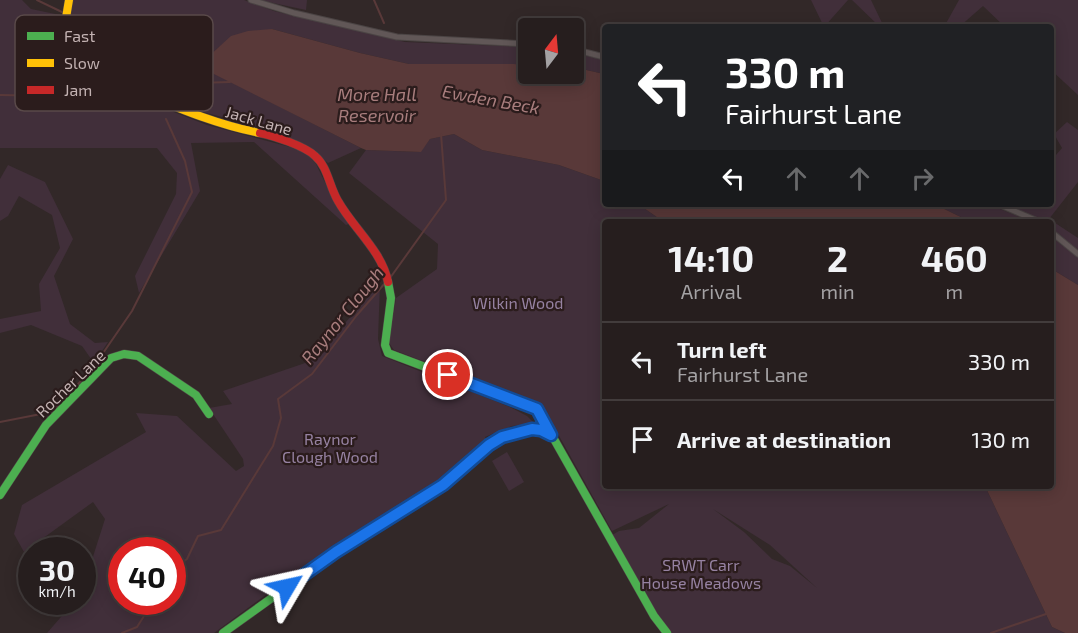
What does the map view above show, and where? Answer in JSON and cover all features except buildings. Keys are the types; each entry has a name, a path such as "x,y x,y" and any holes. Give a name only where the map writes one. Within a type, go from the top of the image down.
{"street":[{"name":"Jack Lane","path":"66,15 69,0"},
{"path":"251,0 294,13 397,37 518,43"},
{"path":"584,52 602,56"},
{"name":"Jack Lane","path":"187,111 243,130 275,137 315,155 325,169 337,200 385,268 391,298 385,345 388,353 533,408 540,413 551,435"},
{"path":"1005,207 1033,219"},
{"path":"1054,234 1078,254"},
{"name":"Rocher Lane","path":"0,495 46,425 111,358 130,354 148,363 196,395 209,414"},
{"path":"223,633 336,552 443,485 489,445 502,437 532,429 551,435 654,616 668,633"}],"green space":[{"path":"0,0 22,0 31,9 60,15 15,15 15,111 171,111 207,125 290,147 306,153 316,164 335,203 351,223 346,225 254,142 191,143 200,191 139,293 135,276 176,194 177,173 157,148 0,148"},
{"path":"72,0 244,0 274,11 405,42 518,47 518,66 409,64 272,29 219,47 213,53 213,15 71,15"},
{"path":"259,0 307,0 306,10"},
{"path":"811,0 848,0 827,24 823,24"},
{"path":"852,0 871,0 883,24 877,24"},
{"path":"959,0 1078,0 1078,95 1054,73 1054,24 1002,24 983,6 962,24 946,24"},
{"path":"584,55 602,60 602,74 584,69"},
{"path":"213,73 361,148 328,163 308,146 264,128 200,111 213,111"},
{"path":"1067,122 1078,130 1078,182 1049,219 1038,219 1012,207 1054,207 1054,157 1062,148 1054,134"},
{"name":"Wilkin Wood","path":"454,134 482,150 559,165 602,180 602,207 642,207 660,219 602,219 602,489 986,489 1052,627 1065,633 671,633 657,616 612,535 619,531 639,528 669,504 612,531 543,407 394,350 389,343 396,298 437,269 438,244 349,173 366,150 420,152 430,139","holes":["713,509 770,545 817,588 790,566 772,559 744,532"]},
{"path":"8,165 45,182 73,239 54,276 70,324 95,343 108,342 94,363 82,346 31,325 0,333 0,319 41,311 39,284 60,248 52,215 19,196 8,216 0,221 0,179"},
{"path":"940,207 995,207 1025,219 965,219"},
{"path":"1054,222 1078,238 1078,285 1054,270 1054,238 1063,246 1059,235 1054,231"},
{"name":"Raynor Clough Wood","path":"380,284 378,339 382,356 510,407 527,416 535,424 512,426 485,437 488,443 438,484 267,594 214,633 47,633 63,615 96,615 96,547 105,519 93,502 45,537 18,537 18,541 14,534 22,505 146,432 136,413 177,416 236,471 244,466 243,459 209,408 232,404 223,391 311,361"},
{"path":"507,452 524,482 509,491 492,461"}],"water":[{"name":"More Hall Reservoir","path":"272,29 409,64 518,65 518,84 584,84 584,69 602,74 602,180 559,165 482,150 454,134 430,139 421,152 366,150 213,74 213,52 231,36 248,31"},
{"path":"642,207 940,207 965,219 660,219"},
{"path":"1054,270 1078,285 1078,633 1065,633 1052,627 986,489 1054,489"}],"waterway":[{"name":"Ewden Beck","path":"37,0 64,13"},
{"path":"374,0 384,23"},
{"name":"Ewden Beck","path":"213,83 230,82"},
{"path":"0,95 15,95"},
{"path":"0,422 51,412 99,359 132,311 192,192 185,161 166,119"},
{"name":"Raynor Clough","path":"390,278 446,200 441,134"},
{"name":"Raynor Clough","path":"186,560 198,536 221,530 273,446 281,418 278,399 312,374 357,315 386,282"},
{"path":"991,633 1046,614"},
{"name":"Raynor Clough","path":"122,633 137,627 145,615"}],"traffic: fast":[{"path":"388,282 391,298 385,345 388,353 537,409 654,616 667,633"},
{"path":"0,495 46,425 111,358 124,354 138,356 196,395 209,414"},
{"path":"223,633 336,552 443,485 489,445 502,437 532,429 550,434"}],"traffic: slow":[{"path":"67,15 69,0"},
{"path":"188,111 260,133"}],"traffic: jam":[{"path":"260,133 297,145 319,160 344,211 380,260 388,282"}],"route":[{"path":"287,587 336,552 443,485 489,445 502,437 532,429 551,435 537,409 448,375"}],"park label":[{"name":"SRWT Carr House Meadows","path":"701,573"}]}
